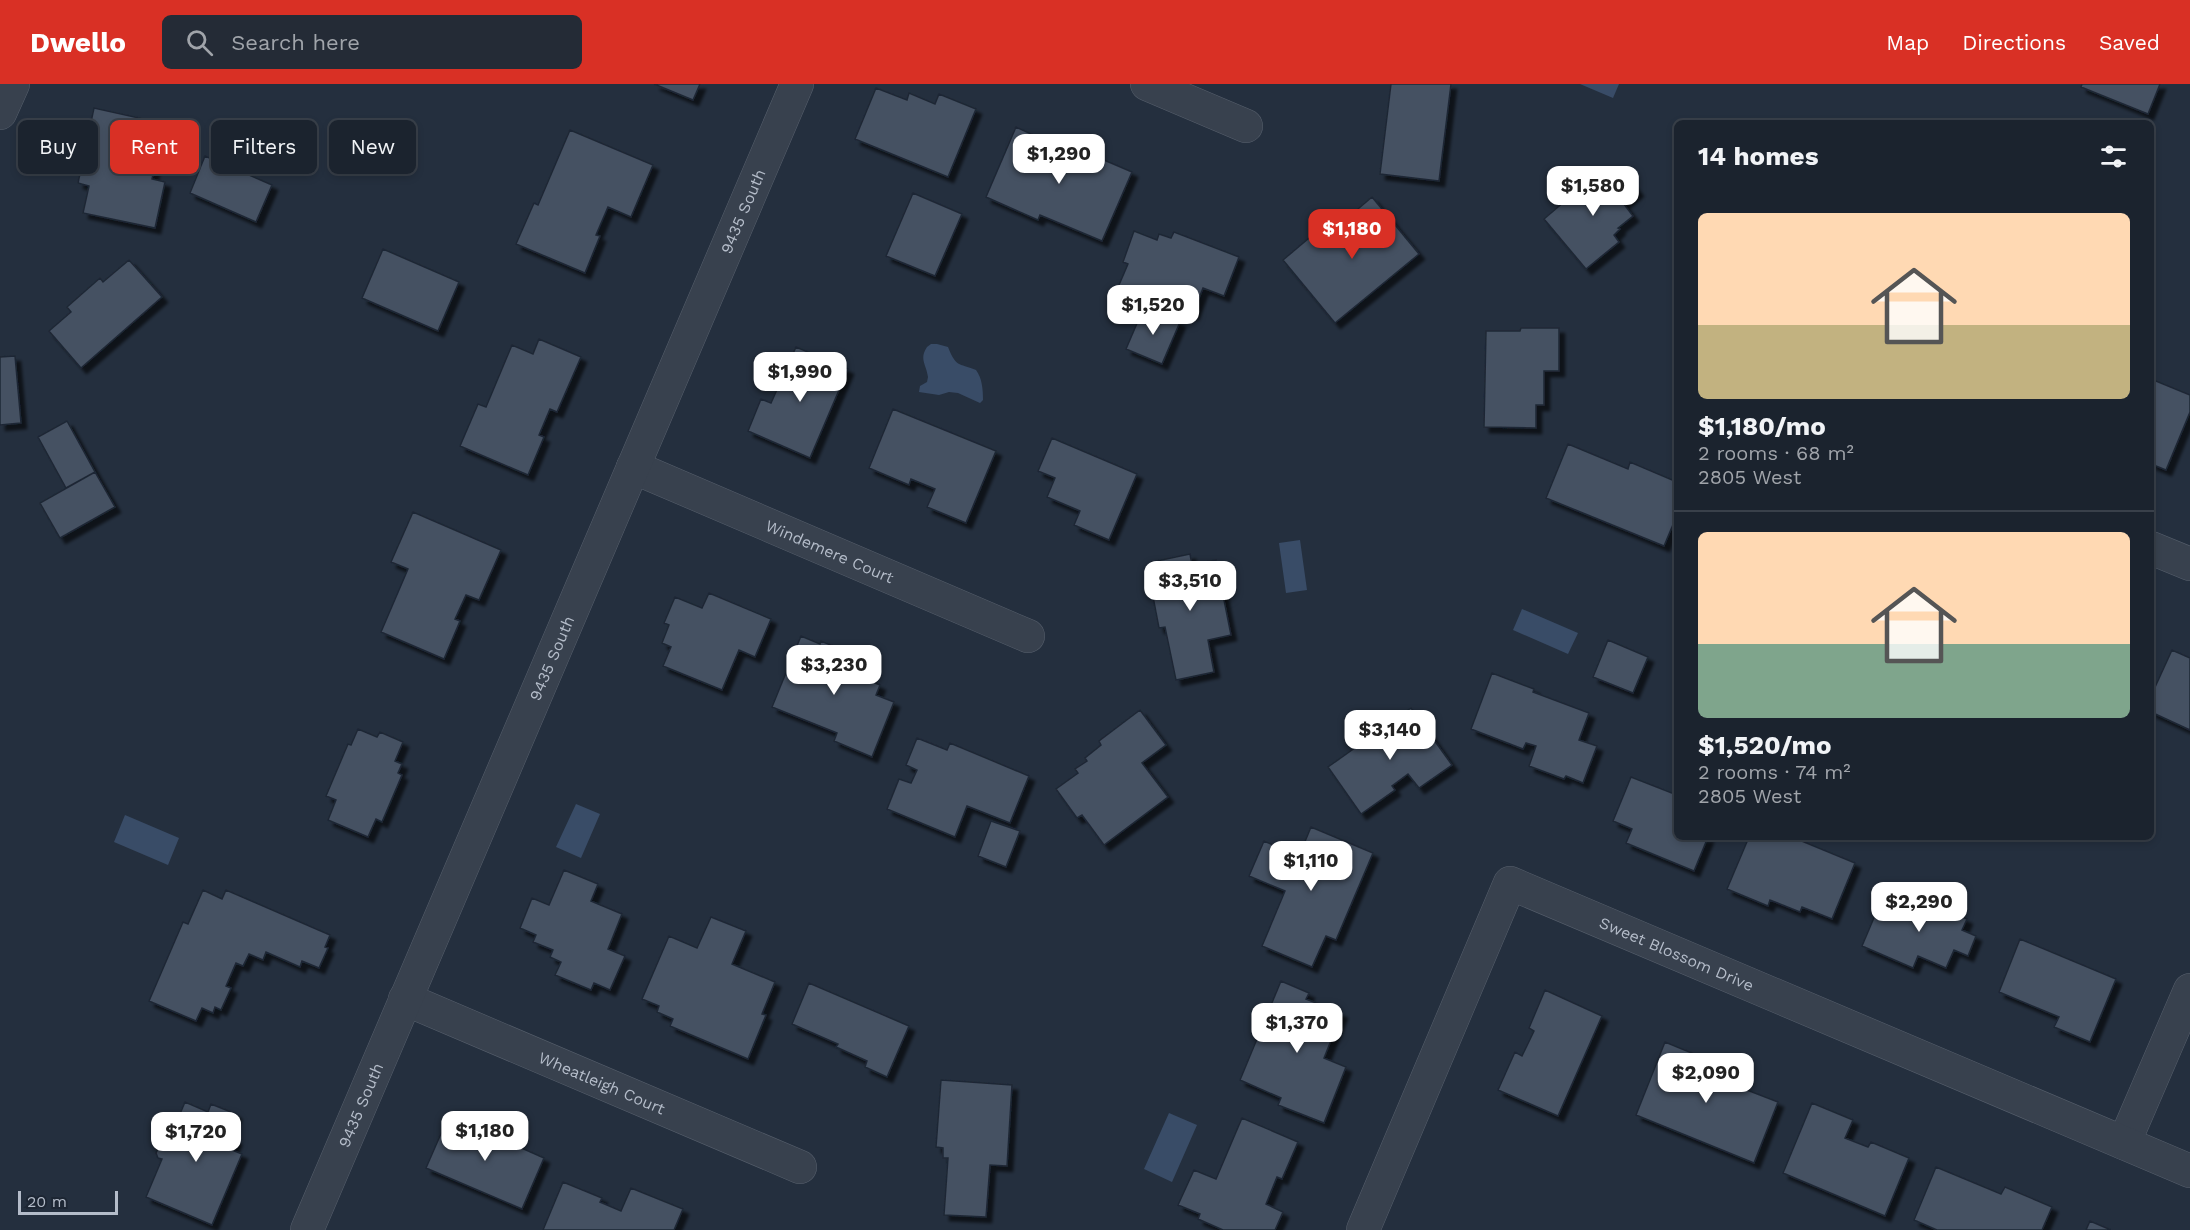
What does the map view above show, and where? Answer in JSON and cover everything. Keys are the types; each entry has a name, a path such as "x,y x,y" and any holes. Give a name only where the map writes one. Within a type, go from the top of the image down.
{"street":[{"path":"0,113 13,84"},
{"name":"9435 South","path":"307,1230 797,84"},
{"path":"1147,84 1246,126"},
{"name":"Windemere Court","path":"633,467 1028,636"},
{"path":"2154,549 2190,564"},
{"name":"Sweet Blossom Drive","path":"1363,1230 1510,883 2190,1171"},
{"path":"2124,1143 2190,990"},
{"name":"Wheatleigh Court","path":"405,999 800,1167"}],"water":[{"path":"1580,84 1619,84 1613,98"},
{"path":"931,344 948,347 958,363 976,370 982,388 983,400 980,403 958,393 949,392 939,395 919,392 920,386 927,382 924,355"},
{"path":"1300,540 1307,590 1286,593 1279,543"},
{"path":"1522,609 1578,633 1568,654 1513,630"},
{"path":"576,804 600,814 581,858 556,847"},
{"path":"125,815 179,838 168,865 114,842"},
{"path":"1169,1113 1197,1125 1172,1182 1144,1169"}],"building":[{"path":"654,84 700,84 693,100"},
{"path":"1391,84 1451,84 1439,181 1380,174"},
{"path":"2082,84 2160,84 2148,114 2081,87"},
{"path":"876,88 907,100 909,93 935,104 939,94 976,109 948,177 855,139"},
{"path":"94,108 148,120 110,120 110,174 153,174 152,179 165,182 155,228 83,213 89,186 78,183 80,174 98,174 98,120 91,120"},
{"path":"1016,127 1055,145 1053,151 1078,161 1083,151 1132,172 1102,241 1040,215 1038,220 986,197"},
{"path":"570,130 653,165 631,217 608,207 596,235 600,236 585,273 516,244 534,203 538,205"},
{"path":"205,156 211,159 211,174 247,174 272,185 256,222 190,193"},
{"path":"1620,170 1638,191 1623,203 1633,216 1618,228 1620,229 1614,235 1619,242 1586,269 1544,219 1599,172 1607,182"},
{"path":"913,193 962,214 935,276 886,256"},
{"path":"1372,197 1419,254 1335,323 1283,260 1315,233 1325,245 1342,230 1338,226"},
{"path":"1134,231 1157,240 1159,234 1171,238 1174,232 1239,257 1224,296 1203,288 1193,314 1119,285 1128,264 1123,262"},
{"path":"383,249 459,282 438,331 362,298"},
{"path":"129,260 162,297 81,368 49,331 71,312 67,307 100,278 103,282"},
{"path":"1144,307 1180,322 1162,364 1126,349"},
{"path":"1521,328 1559,328 1559,371 1544,371 1544,405 1536,405 1536,428 1484,427 1486,331 1520,331"},
{"path":"539,339 581,357 557,412 550,409 539,435 544,437 528,475 460,446 478,404 486,407 512,345 533,354"},
{"path":"796,347 848,369 810,458 748,431 761,399 771,403"},
{"path":"15,356 21,423 0,425 0,357"},
{"path":"2154,380 2190,395 2190,412 2166,470 2154,465"},
{"path":"893,409 996,451 966,523 927,507 935,489 911,479 909,485 869,468"},
{"path":"67,421 95,472 66,488 38,437"},
{"path":"1052,438 1137,474 1109,540 1074,525 1080,511 1047,497 1055,478 1038,471"},
{"path":"1568,444 1628,469 1630,462 1674,481 1674,522 1664,546 1546,498"},
{"path":"95,472 115,507 60,538 40,503"},
{"path":"413,512 501,550 479,600 466,595 455,619 460,621 444,659 381,632 408,569 391,562"},
{"path":"1190,554 1192,565 1216,560 1231,635 1208,640 1214,672 1176,680 1165,627 1159,628 1150,581 1155,579 1152,562"},
{"path":"709,593 771,619 755,657 739,650 722,690 663,666 671,647 662,643 669,625 664,623 675,597 702,608"},
{"path":"801,636 820,644 821,641 857,656 852,667 863,671 861,677 880,685 876,695 894,702 872,757 834,741 837,733 772,707"},
{"path":"1608,640 1648,657 1633,693 1593,677"},
{"path":"2172,650 2190,658 2190,730 2154,713 2154,689"},
{"path":"1492,673 1534,689 1533,692 1589,713 1579,740 1597,746 1583,783 1566,776 1564,779 1529,766 1536,746 1526,743 1523,749 1471,729"},
{"path":"1411,708 1452,765 1419,788 1408,774 1392,786 1395,790 1361,814 1328,767"},
{"path":"1140,710 1166,745 1142,763 1168,797 1104,845 1082,815 1077,818 1056,789 1078,773 1075,769 1087,761 1085,758 1101,745 1099,741"},
{"path":"358,729 377,737 380,732 403,742 395,761 402,764 398,773 402,775 382,822 376,819 368,837 328,820 336,800 326,796 348,744 351,745"},
{"path":"917,738 947,750 950,743 1029,776 1010,823 967,806 955,837 887,809 899,779 911,783 917,770 906,765"},
{"path":"1631,777 1674,794 1674,840 1707,840 1694,871 1626,843 1632,829 1613,821"},
{"path":"991,821 1020,831 1006,867 978,856"},
{"path":"1311,827 1373,853 1336,940 1326,936 1312,967 1262,946 1285,891 1249,876 1264,841 1299,856"},
{"path":"1748,840 1799,840 1855,863 1832,919 1802,907 1800,912 1770,900 1768,906 1727,889"},
{"path":"564,870 598,884 591,901 622,914 608,949 625,956 610,990 594,983 591,990 555,975 561,962 550,957 553,950 533,942 536,935 520,928 532,898 549,905"},
{"path":"203,890 222,899 226,890 330,935 325,947 328,948 319,968 302,961 300,967 266,952 263,960 249,954 243,966 236,963 226,986 231,988 221,1010 215,1007 213,1013 202,1008 196,1021 149,1001 183,922 188,924"},
{"path":"1902,891 1967,919 1962,930 1976,936 1968,956 1954,950 1946,968 1918,956 1913,968 1862,946 1876,913 1891,920"},
{"path":"711,917 746,931 732,964 775,982 762,1014 766,1015 748,1059 670,1026 673,1019 657,1012 659,1006 642,999 669,936 697,948"},
{"path":"2020,939 2116,979 2090,1042 2054,1027 2059,1017 1999,992"},
{"path":"1281,981 1309,993 1306,999 1342,1013 1324,1058 1346,1067 1324,1123 1278,1105 1281,1098 1240,1080"},
{"path":"809,983 909,1026 887,1077 865,1067 867,1061 836,1047 838,1044 792,1024"},
{"path":"1545,990 1602,1016 1558,1116 1498,1090 1515,1052 1522,1056 1534,1031 1529,1028"},
{"path":"1665,1042 1721,1065 1716,1078 1778,1102 1754,1163 1636,1115"},
{"path":"941,1080 1012,1085 1007,1166 990,1165 986,1217 944,1215 948,1158 943,1158 943,1148 936,1147"},
{"path":"185,1102 208,1112 211,1104 236,1114 227,1136 236,1140 232,1150 242,1154 212,1225 146,1197 162,1159 158,1158 156,1153 164,1135 172,1133"},
{"path":"1812,1103 1853,1120 1845,1138 1868,1147 1871,1142 1909,1158 1885,1216 1783,1173"},
{"path":"450,1113 490,1130 486,1140 496,1144 499,1138 544,1158 522,1209 426,1168"},
{"path":"1242,1118 1298,1142 1282,1179 1277,1177 1266,1204 1283,1212 1275,1230 1223,1230 1198,1219 1200,1214 1178,1205 1194,1170 1216,1179"},
{"path":"1936,1167 2001,1194 2005,1187 2052,1207 2042,1230 1937,1230 1914,1220"},
{"path":"563,1182 602,1198 600,1202 621,1211 631,1188 683,1209 674,1230 543,1230"},
{"path":"2090,1221 2111,1230 2086,1230"}]}
